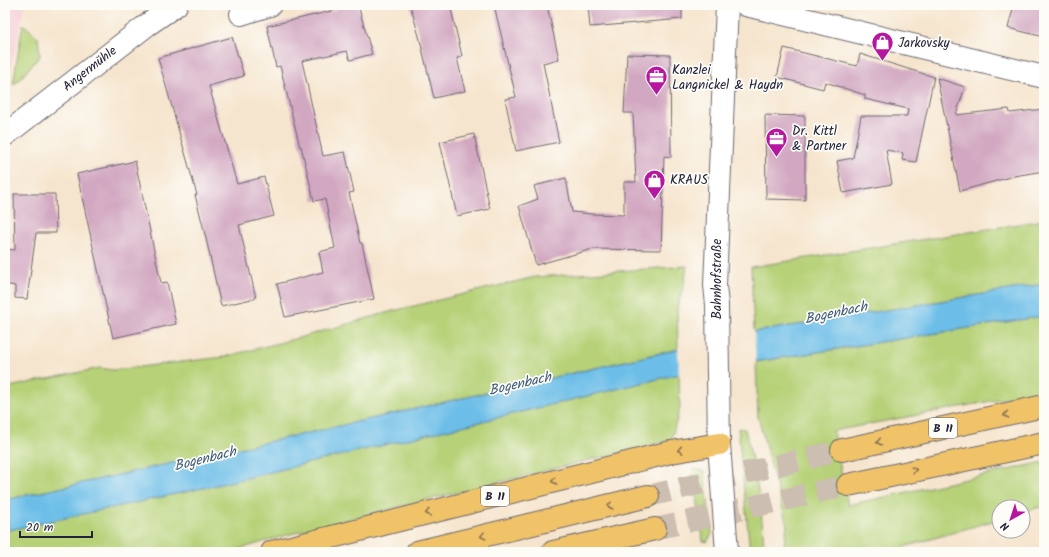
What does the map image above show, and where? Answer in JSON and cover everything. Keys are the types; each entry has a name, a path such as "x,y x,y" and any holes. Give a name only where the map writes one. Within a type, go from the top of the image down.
{"highway":[{"name":"B 11","path":"842,450 1044,406"},
{"path":"848,484 1044,443"},
{"name":"B 11","path":"272,552 671,452 719,444"},
{"path":"417,552 648,496"},
{"path":"553,552 655,528"}],"street":[{"name":"Angermühle","path":"5,135 147,25 176,5"},
{"path":"241,14 270,5"},
{"name":"Bahnhofstraße","path":"727,5 715,279 717,305 719,444 727,552"},
{"path":"746,5 1044,77"}],"shaded area":[{"path":"5,5 25,5 5,93"}],"green space":[{"path":"23,24 38,37 40,56 17,82 13,84"},
{"path":"1044,220 1044,284 754,332 751,267"},
{"path":"687,266 684,285 677,308 678,349 5,500 5,380 9,387 100,368 113,370 224,357 393,311 535,277"},
{"path":"1044,316 1044,391 833,431 848,505 1044,462 1044,506 1031,510 1031,499 991,499 991,521 904,547 899,552 783,552 787,525 758,417 756,362"},
{"path":"679,374 680,408 671,440 301,531 229,552 5,552 5,531 217,485"},
{"path":"738,428 745,429 752,459 760,505 764,552 750,552"},
{"path":"693,469 704,472 712,534 707,542 703,541"}],"water":[{"name":"Bogenbach","path":"1044,284 1044,316 679,374 217,485 5,531 5,500 754,332"}],"pier":[{"path":"754,330 756,364 679,376 678,347"}],"building":[{"path":"334,5 358,5 372,54 350,60 347,51 302,61 323,156 345,152 354,192 349,193 374,299 285,317 277,284 323,272 319,252 335,248 325,199 314,201 280,66 276,67 267,26 336,10"},
{"path":"410,5 450,5 462,56 457,58 465,91 434,98"},
{"path":"494,5 547,5 559,59 543,63 559,142 516,151 505,99 516,97"},
{"path":"588,5 682,5 682,19 590,27"},
{"path":"1014,5 1044,5 1044,37 1008,28"},
{"path":"232,37 244,76 209,86 237,184 264,177 274,216 239,225 256,298 221,306 195,195 197,195 158,58"},
{"path":"784,48 857,66 860,54 934,77 916,162 902,160 903,153 886,150 892,184 843,193 837,161 853,158 861,116 907,116 908,109 865,99 865,95 825,82 823,89 777,77"},
{"path":"627,54 670,55 671,157 664,156 661,250 593,249 536,265 519,206 538,199 534,186 566,178 572,212 624,215 624,182 636,182 633,113 624,113"},
{"path":"937,78 965,87 956,115 1009,109 1010,113 1044,109 1044,171 1014,176 960,191"},
{"path":"765,115 805,116 805,200 766,199"},
{"path":"474,134 490,209 457,216 440,142"},
{"path":"135,161 161,283 167,282 176,324 113,338 77,174"},
{"path":"14,194 55,194 56,233 36,233 27,299 15,298 15,286 5,284 5,249 15,250"}],"tunnel":[{"path":"648,496 842,450"},
{"path":"655,529 848,485"}],"place":[{"name":"Jarkovsky","path":"883,62"},
{"name":"Kanzlei Langnickel & Haydn","path":"657,96"},
{"name":"Dr. Kittl & Partner","path":"777,158"},
{"name":"KRAUS","path":"655,200"}]}
